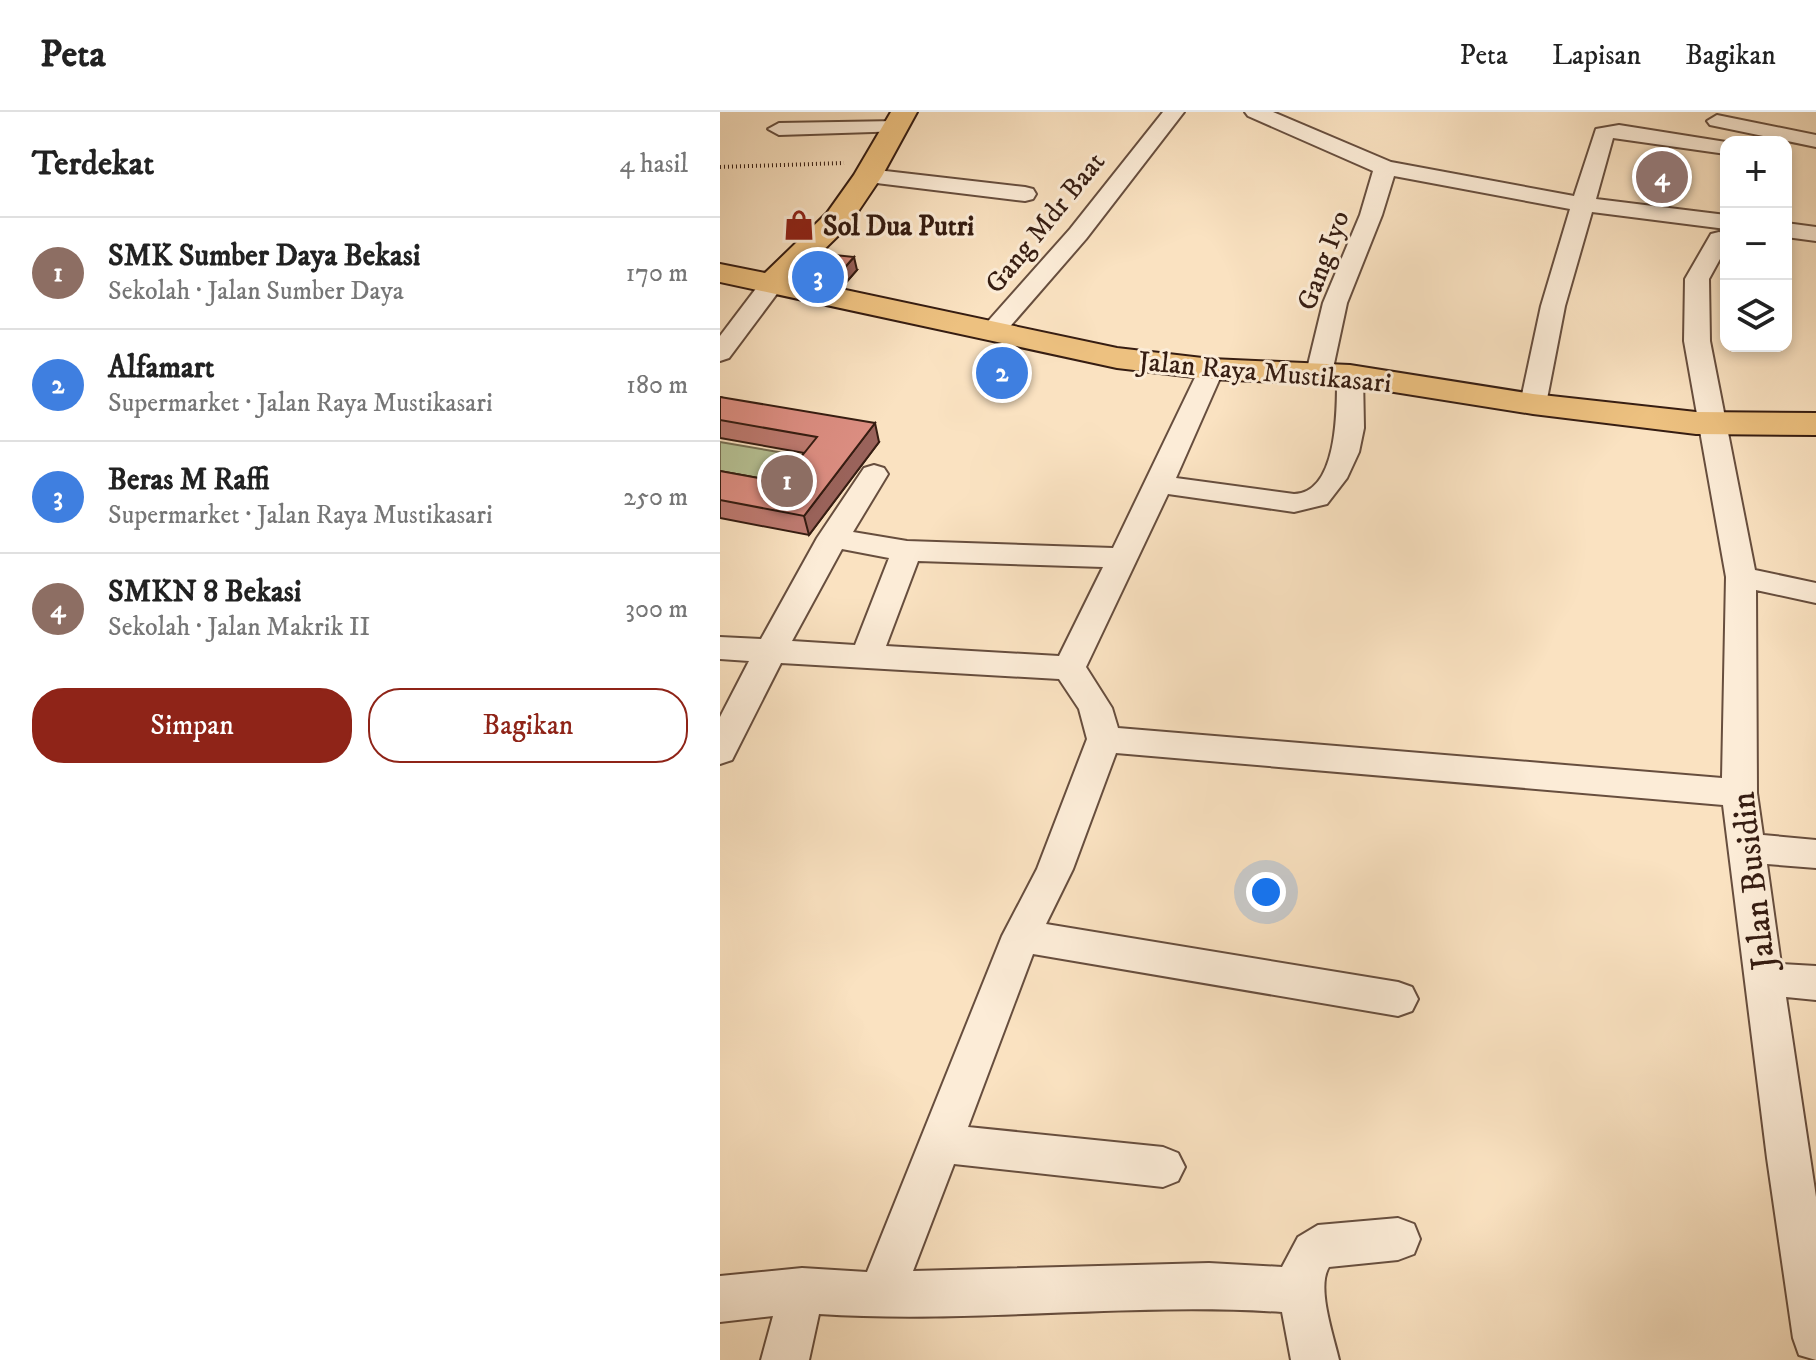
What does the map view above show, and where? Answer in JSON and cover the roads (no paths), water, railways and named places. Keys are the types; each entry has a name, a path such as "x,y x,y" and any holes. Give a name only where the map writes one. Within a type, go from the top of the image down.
{"main road":[{"path":"773,283 838,219 900,119"},
{"name":"Jalan Raya Mustikasari","path":"720,273 1117,358 1211,369 1334,374 1533,404 1696,423 1816,424"}],"street":[{"name":"Gang Mdr Baat","path":"991,333 1078,234 1111,188 1174,112"},
{"path":"1255,112 1385,168 1720,229"},
{"path":"779,129 900,119"},
{"path":"1717,121 1816,141"},
{"path":"1533,404 1553,306 1593,166 1608,132 1720,147"},
{"name":"Gang Iyo","path":"1159,484 1294,503 1315,500 1322,495 1349,448 1334,374 1335,303 1371,215 1385,168"},
{"path":"870,170 1025,194"},
{"path":"1792,231 1816,234"},
{"name":"Jalan Busidin","path":"1720,236 1697,279 1697,341 1715,422 1741,577 1739,793 1764,979 1802,1158 1816,1338"},
{"path":"720,353 773,283"},
{"path":"1069,668 1211,369"},
{"path":"720,751 768,652 832,538 874,474"},
{"path":"832,538 907,551 1123,558"},
{"path":"866,657 907,551"},
{"path":"1741,577 1816,593"},
{"path":"720,648 1069,668"},
{"path":"881,1295 1021,936 1055,869 1104,739 1095,708 1069,668"},
{"path":"1104,739 1739,793"},
{"path":"1746,848 1816,854"},
{"path":"1021,936 1398,999"},
{"path":"1764,979 1816,983"},
{"path":"939,1143 1163,1167"},
{"path":"1315,1360 1301,1291 1300,1280 1305,1264 1318,1247 1398,1239"},
{"path":"720,1299 802,1290 881,1295 1209,1285 1301,1291"},
{"path":"785,1360 802,1290"}],"place":[{"name":"SMKN 8 Bekasi","path":"1662,177"},
{"name":"Sol Dua Putri","path":"799,225"},
{"name":"Beras M Raffi","path":"818,277"},
{"name":"Alfamart","path":"1002,373"},
{"name":"SMK Sumber Daya Bekasi","path":"787,481"}]}
